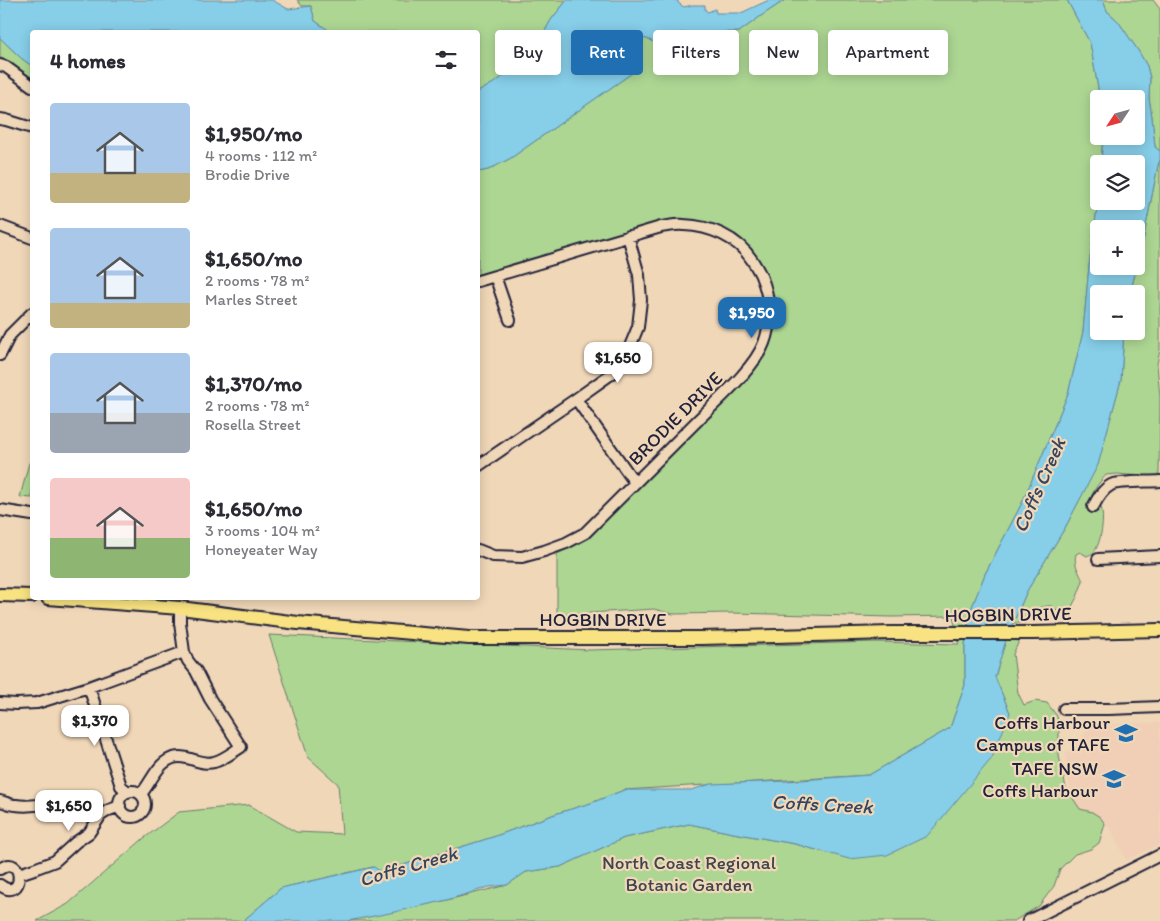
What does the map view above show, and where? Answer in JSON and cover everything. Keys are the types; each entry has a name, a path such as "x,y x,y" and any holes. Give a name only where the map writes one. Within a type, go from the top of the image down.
{"main road":[{"path":"0,595 30,596"},
{"name":"HOGBIN DRIVE","path":"74,600 180,608 298,623 469,638 700,638 891,633 1033,633 1160,630"}],"street":[{"path":"0,65 22,77 30,84"},
{"path":"0,119 30,127"},
{"name":"BRODIE DRIVE","path":"480,281 661,226 682,224 703,227 728,237 748,254 761,275 768,296 769,312 767,333 763,345 749,367 585,532 566,543 544,552 522,557 493,556 480,551"},
{"path":"0,226 30,237"},
{"path":"480,465 614,372 629,349 638,327 642,300 639,275 628,236"},
{"path":"496,276 510,320"},
{"path":"0,354 10,335 30,315"},
{"path":"576,399 635,483"},
{"path":"1092,507 1102,493 1111,485 1160,481"},
{"path":"0,510 30,515"},
{"path":"1098,559 1160,556"},
{"path":"141,794 163,763 170,759 178,757 201,762 213,762 241,747 210,699 184,652 180,608"},
{"path":"0,703 37,703 89,687 184,652"},
{"path":"89,687 121,786 128,792"},
{"path":"1064,709 1160,707"},
{"path":"135,791 141,794 145,801 143,811 134,817 126,815 120,806 121,798 128,792 135,791"},
{"path":"0,801 21,806 61,802"},
{"path":"19,874 55,861 89,833 101,815 120,806"},
{"path":"1028,921 1160,855"},
{"path":"0,869 11,866 18,870 20,880 16,886 9,889 1,887"}],"shaded area":[{"name":"TAFE NSW Coffs Harbour","path":"1160,723 1160,844 1126,860 1111,828 1072,804 1066,754 1081,739 1091,725"}],"green space":[{"path":"297,0 567,0 545,30 495,30 495,75 505,75 480,91 480,30 328,30 315,21 311,6 302,6"},
{"path":"785,0 1067,0 1090,43 1098,90 1090,90 1090,145 1102,145 1102,155 1090,155 1090,210 1097,210 1095,220 1090,220 1090,259 1083,332 1068,394 1023,501 985,574 970,612 965,645 965,685 950,728 869,775 624,790 493,837 381,872 373,867 281,888 243,921 37,921 68,904 143,839 179,812 249,805 296,832 342,834 338,784 308,757 269,635 590,650 876,642 959,644 953,616 673,614 654,609 557,615 557,554 586,537 716,410 739,378 767,333 761,275 729,237 682,224 480,280 480,172 488,170 511,158 629,75 643,75 644,38 653,42 653,75 739,75 739,32"},
{"path":"1103,0 1153,0 1160,9 1160,151 1155,147 1149,98 1150,78 1147,66 1118,21 1107,11"},
{"path":"0,38 30,65 30,81 0,57"},
{"path":"1160,160 1160,350 1157,364 1160,397 1159,476 1106,475 1095,489 1090,501 1090,506 1101,507 1103,517 1100,537 1094,552 1087,556 1080,552 1076,554 1076,564 1083,581 1068,614 1061,615 1052,606 1048,606 1039,608 1032,613 1025,623 1013,623 1027,591 1066,526 1098,464 1121,380 1123,340 1145,340 1145,285 1132,285 1135,275 1145,275 1145,231"},
{"path":"29,463 30,463 30,498 20,497"},
{"name":"North Coast Regional Botanic Garden","path":"1021,637 1013,654 1018,693 1024,705 1035,701 1047,703 1057,716 1059,756 1066,788 1080,809 1092,812 1100,817 1105,824 1099,843 1091,849 1075,854 1060,869 1054,886 1039,906 1014,921 348,921 507,885 526,872 560,867 624,838 689,824 795,844 820,851 1010,713 995,677 1006,638"}],"water":[{"path":"0,0 272,0 288,9 311,6 315,21 328,30 30,30 30,65 0,38"},
{"path":"567,0 678,0 678,3 684,7 705,5 705,10 708,12 715,9 716,13 741,13 769,0 785,0 739,32 739,30 653,30 653,42 644,38 643,41 643,30 571,30 571,75 629,75 511,158 488,170 480,172 480,91 505,75 561,75 561,30 545,30"},
{"path":"1067,0 1103,0 1107,11 1118,21 1147,66 1150,78 1149,98 1155,147 1160,151 1160,160 1145,231 1145,220 1095,220 1097,210 1145,210 1145,155 1102,155 1102,145 1145,145 1145,90 1098,90 1090,43"},
{"name":"Coffs Creek","path":"1090,259 1090,275 1135,275 1132,285 1090,285 1090,340 1123,340 1121,380 1098,465 1066,526 1027,591 1006,640 995,677 1010,713 992,758 927,836 887,855 849,859 795,844 689,824 624,838 560,867 526,872 507,885 489,887 447,900 390,913 348,921 243,921 281,888 374,867 381,872 493,837 624,790 691,790 711,784 869,775 950,728 965,685 965,645 970,612 985,574 1023,501 1068,394 1083,332"}],"place":[{"name":"Coffs Harbour Campus of TAFE","path":"1126,733"},
{"name":"TAFE NSW Coffs Harbour","path":"1114,779"}]}
